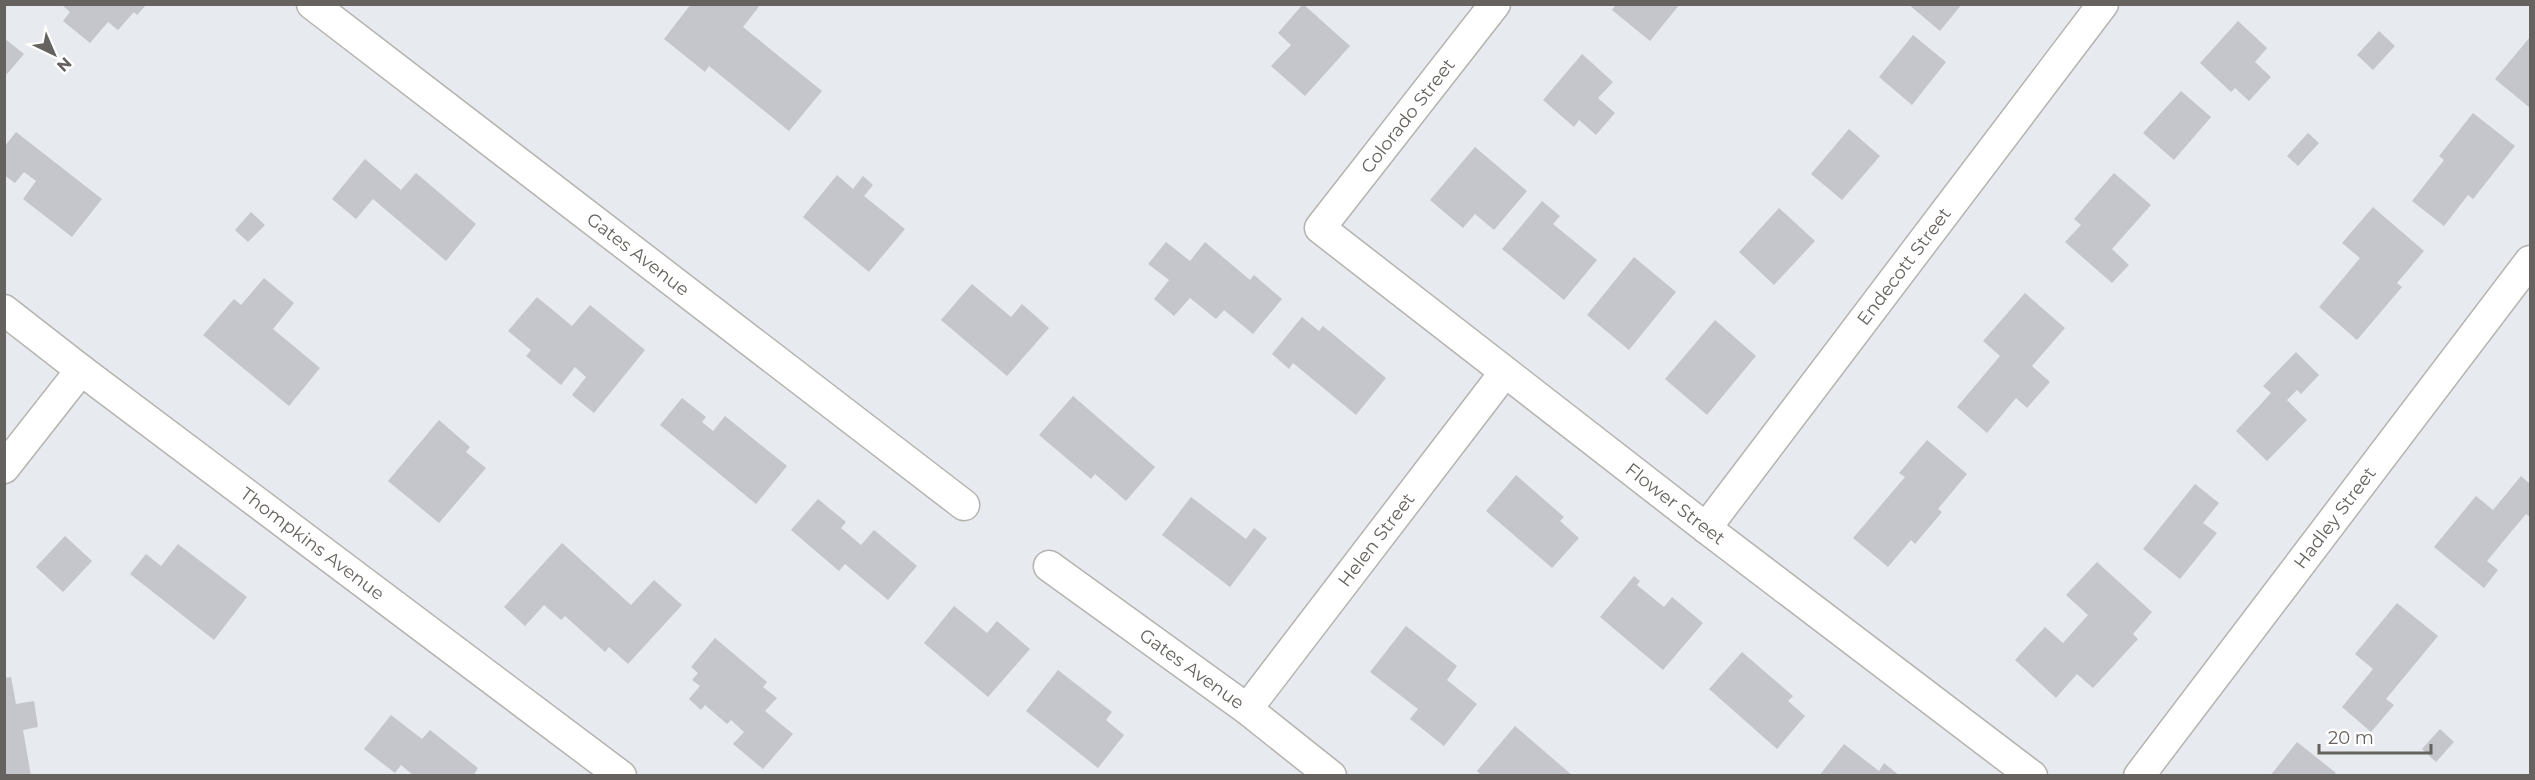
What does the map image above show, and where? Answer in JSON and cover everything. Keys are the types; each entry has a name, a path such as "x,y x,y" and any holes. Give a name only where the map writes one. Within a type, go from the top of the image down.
{"street":[{"name":"Gates Avenue","path":"312,4 964,505"},
{"name":"Colorado Street","path":"1320,228 1495,4"},
{"name":"Endecott Street","path":"1706,528 2103,4"},
{"name":"Flower Street","path":"1320,228 1706,528 2032,776"},
{"name":"Hadley Street","path":"2139,776 2530,261"},
{"name":"Thompkins Avenue","path":"4,310 621,776"},
{"path":"4,468 81,370"},
{"name":"Helen Street","path":"1247,709 1505,372"},
{"name":"Gates Avenue","path":"1049,566 1247,709 1331,776"}],"building":[{"path":"691,4 761,4 743,27 822,91 789,131 709,66 705,72 664,39"},
{"path":"1303,4 1350,46 1305,96 1271,66 1291,45 1278,33"},
{"path":"1616,4 1680,4 1650,41 1612,10"},
{"path":"1908,4 1962,4 1940,31"},
{"path":"62,5 146,5 137,15 134,12 118,30 108,22 90,43 63,21 70,12"},
{"path":"2238,21 2267,48 2255,62 2271,77 2249,101 2235,88 2231,92 2200,63"},
{"path":"2379,31 2395,46 2373,70 2357,55"},
{"path":"1913,35 1946,62 1912,105 1879,77"},
{"path":"2530,37 2530,108 2495,79"},
{"path":"4,38 24,54 7,74 4,72"},
{"path":"1582,54 1613,82 1598,98 1615,113 1596,135 1579,120 1574,127 1543,100"},
{"path":"2181,91 2211,117 2174,160 2143,133"},
{"path":"2473,113 2515,146 2473,199 2468,195 2444,226 2412,201 2444,160 2439,156"},
{"path":"1849,129 1880,156 1842,200 1811,174"},
{"path":"16,132 102,199 72,237 23,199 36,181 24,172 15,183 4,175 4,147"},
{"path":"2308,133 2319,143 2298,166 2287,156"},
{"path":"1475,147 1527,191 1494,230 1475,214 1463,228 1430,200"},
{"path":"365,159 401,190 416,173 476,224 446,261 373,199 356,219 332,199"},
{"path":"2114,173 2151,205 2112,249 2129,265 2112,283 2065,242 2081,225 2074,219"},
{"path":"837,175 853,189 863,176 873,185 864,196 905,229 869,272 803,217"},
{"path":"1542,201 1560,216 1553,224 1597,260 1564,300 1502,249"},
{"path":"2373,207 2424,251 2397,283 2402,287 2357,340 2319,307 2360,258 2342,243"},
{"path":"1779,208 1815,241 1774,285 1739,252"},
{"path":"251,212 265,225 248,242 235,230"},
{"path":"1166,242 1190,261 1205,242 1250,280 1254,275 1282,299 1253,334 1224,310 1216,319 1190,298 1174,316 1154,299 1169,280 1148,264"},
{"path":"1634,257 1676,292 1629,350 1587,315"},
{"path":"264,278 294,303 273,329 320,368 289,406 203,335 234,299 241,305"},
{"path":"972,284 1011,317 1022,304 1049,328 1007,376 941,320"},
{"path":"2025,293 2065,328 2032,366 2050,382 2027,408 2016,398 1987,433 1957,407 2000,356 1983,341"},
{"path":"537,297 572,326 590,305 645,350 594,413 572,395 586,377 575,367 561,385 526,356 531,350 508,331"},
{"path":"1302,317 1319,331 1323,326 1386,378 1356,415 1293,363 1289,369 1272,354"},
{"path":"1715,320 1756,356 1707,415 1665,379"},
{"path":"2296,352 2319,375 2301,394 2297,390 2287,400 2307,420 2267,461 2236,431 2271,393 2263,386"},
{"path":"1073,396 1155,467 1126,501 1095,474 1091,479 1039,435"},
{"path":"682,398 706,417 702,422 713,431 725,416 787,466 756,504 660,425"},
{"path":"439,420 470,447 466,452 486,468 439,523 388,481"},
{"path":"1927,440 1967,474 1938,509 1942,512 1915,544 1911,540 1888,567 1853,538 1905,477 1899,473"},
{"path":"1516,475 1564,517 1560,521 1579,538 1552,568 1486,511"},
{"path":"2521,476 2530,484 2530,517 2526,514 2487,561 2498,570 2484,588 2434,547 2476,496 2493,510"},
{"path":"2195,484 2219,503 2203,523 2217,533 2180,579 2143,549"},
{"path":"1191,497 1246,539 1254,528 1267,538 1230,587 1162,535"},
{"path":"818,499 846,522 841,528 861,545 874,530 917,566 888,600 845,564 839,571 791,530"},
{"path":"65,536 92,561 63,592 36,567"},
{"path":"562,543 631,605 654,580 682,605 628,664 609,647 605,652 565,616 561,620 544,605 525,626 504,607"},
{"path":"178,544 247,597 214,640 130,574 146,554 161,566"},
{"path":"2097,562 2152,612 2133,634 2138,639 2093,688 2077,674 2056,698 2015,660 2045,627 2063,643 2088,615 2066,595"},
{"path":"1634,576 1640,581 1637,585 1664,607 1672,597 1703,623 1663,670 1600,617"},
{"path":"2397,603 2438,636 2386,699 2394,705 2371,732 2342,707 2373,669 2355,654"},
{"path":"954,606 987,633 997,621 1030,649 988,697 924,643"},
{"path":"1406,626 1457,666 1447,680 1477,704 1444,746 1410,719 1418,709 1370,672"},
{"path":"715,638 767,682 763,687 777,698 765,711 793,734 763,769 733,744 744,732 731,720 727,724 705,705 701,710 689,699 700,686 692,680 698,673 691,667"},
{"path":"1742,652 1793,696 1788,701 1805,716 1777,749 1709,689"},
{"path":"1058,670 1112,712 1106,720 1124,735 1098,768 1026,711"},
{"path":"11,677 16,704 34,701 38,727 23,730 31,776 4,776 4,678"},
{"path":"391,715 422,739 430,730 478,768 473,776 414,776 401,765 395,773 364,749"},
{"path":"1515,726 1573,776 1482,776 1477,771"},
{"path":"2440,729 2454,742 2436,762 2422,749"},
{"path":"2297,742 2336,773 2333,776 2270,776"},
{"path":"1844,744 1879,771 1884,763 1900,776 1819,776"}]}
